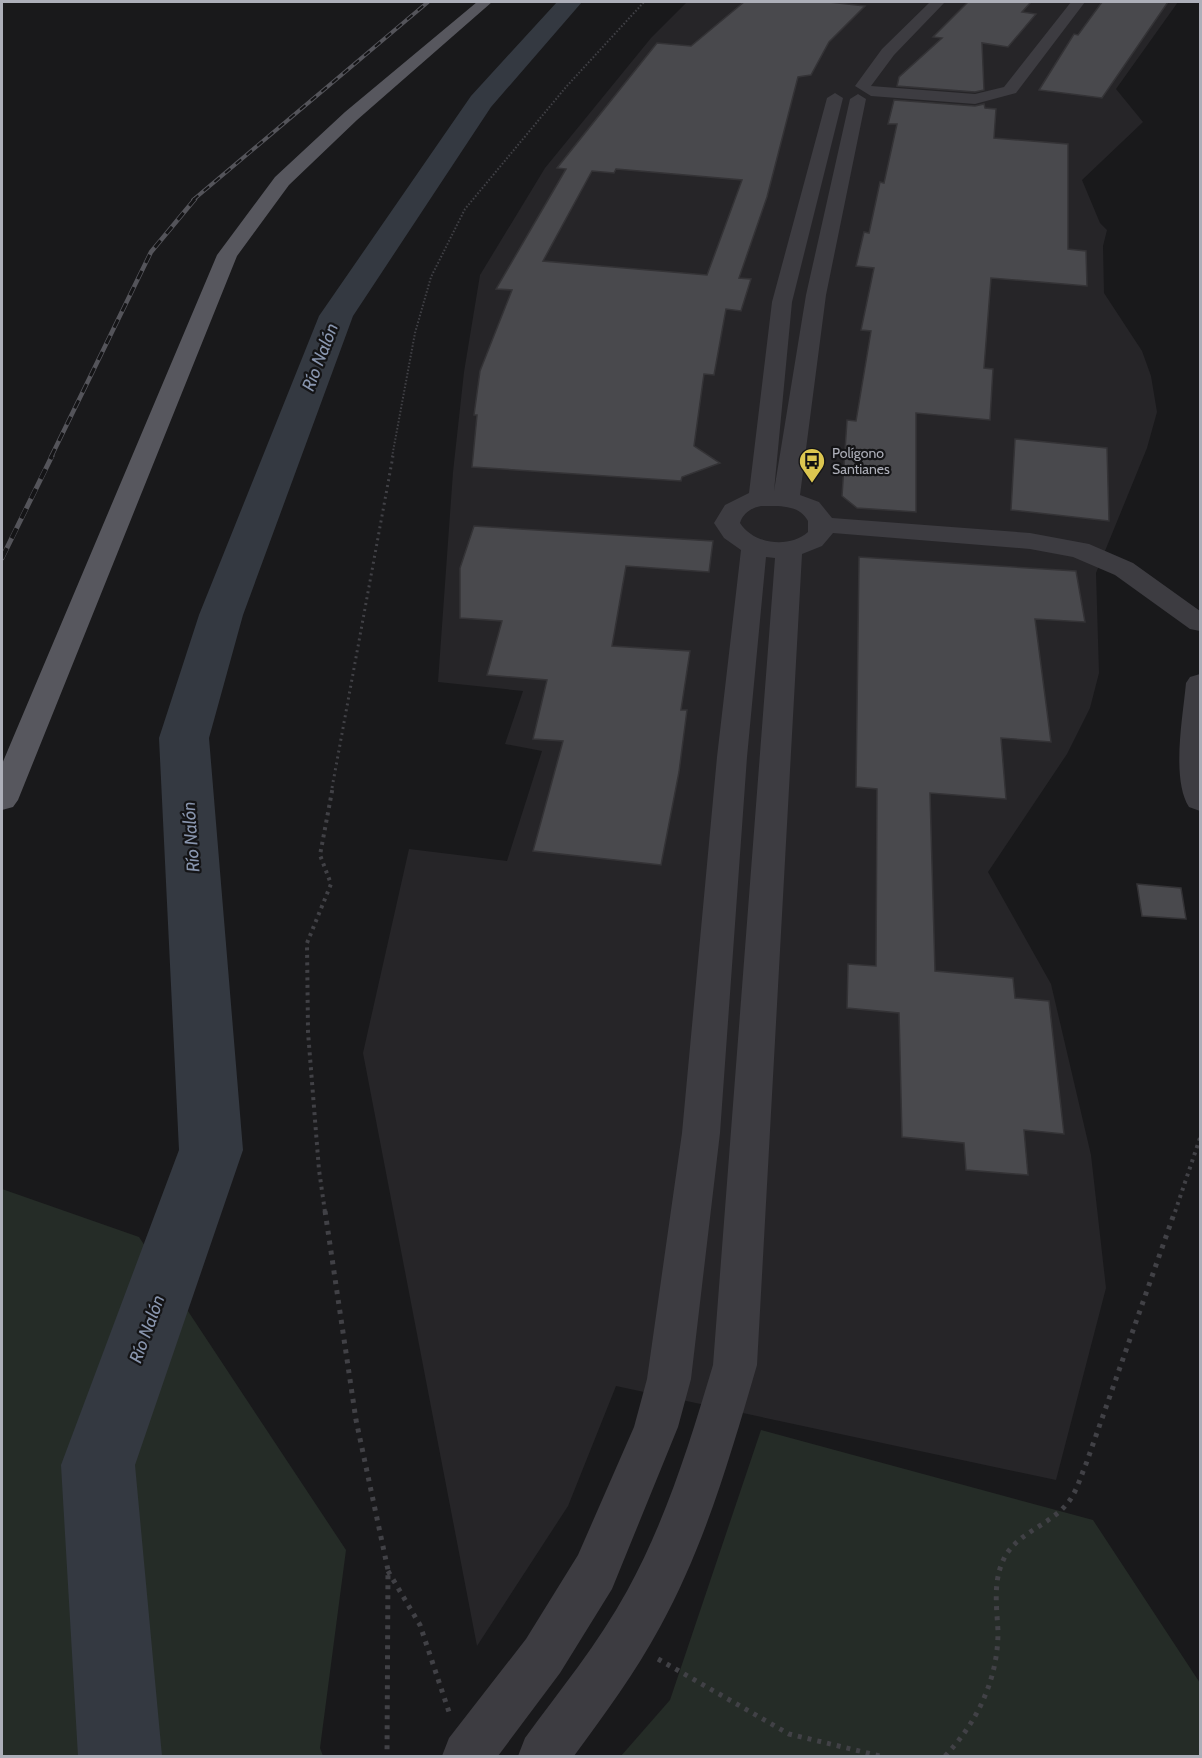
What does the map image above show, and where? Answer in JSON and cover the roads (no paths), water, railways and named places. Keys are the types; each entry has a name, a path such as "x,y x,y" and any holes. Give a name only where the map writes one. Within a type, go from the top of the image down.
{"main road":[{"path":"2,800 227,255 282,181 351,116 485,2"}],"street":[{"path":"787,499 816,295 864,92 888,52 938,2"},
{"path":"761,499 770,392 782,302 835,98 827,92 830,87 843,84 864,92 975,99 1010,90 1078,2"},
{"path":"872,47 902,15"},
{"path":"761,499 787,499 814,510 822,525 820,534 812,542 772,547 735,537 727,523 729,514 741,504 761,499"},
{"path":"822,525 1030,541 1080,550 1124,569 1200,622"},
{"path":"543,1756 626,1641 658,1577 702,1477 735,1365 772,547"},
{"path":"467,1756 543,1656 595,1572 656,1427 669,1379 701,1133 731,768 772,547"},
{"path":"1200,683 1195,759 1200,800"}],"waterway":[{"name":"Río Nalón","path":"120,1756 98,1465 211,1150 184,738 221,615 336,316 481,102 570,2"}],"railway":[{"path":"193,200 428,2"},
{"path":"51,457 151,252 195,199"},
{"path":"2,558 52,456"}],"place":[{"name":"Polígono Santianes","path":"812,484"}]}
